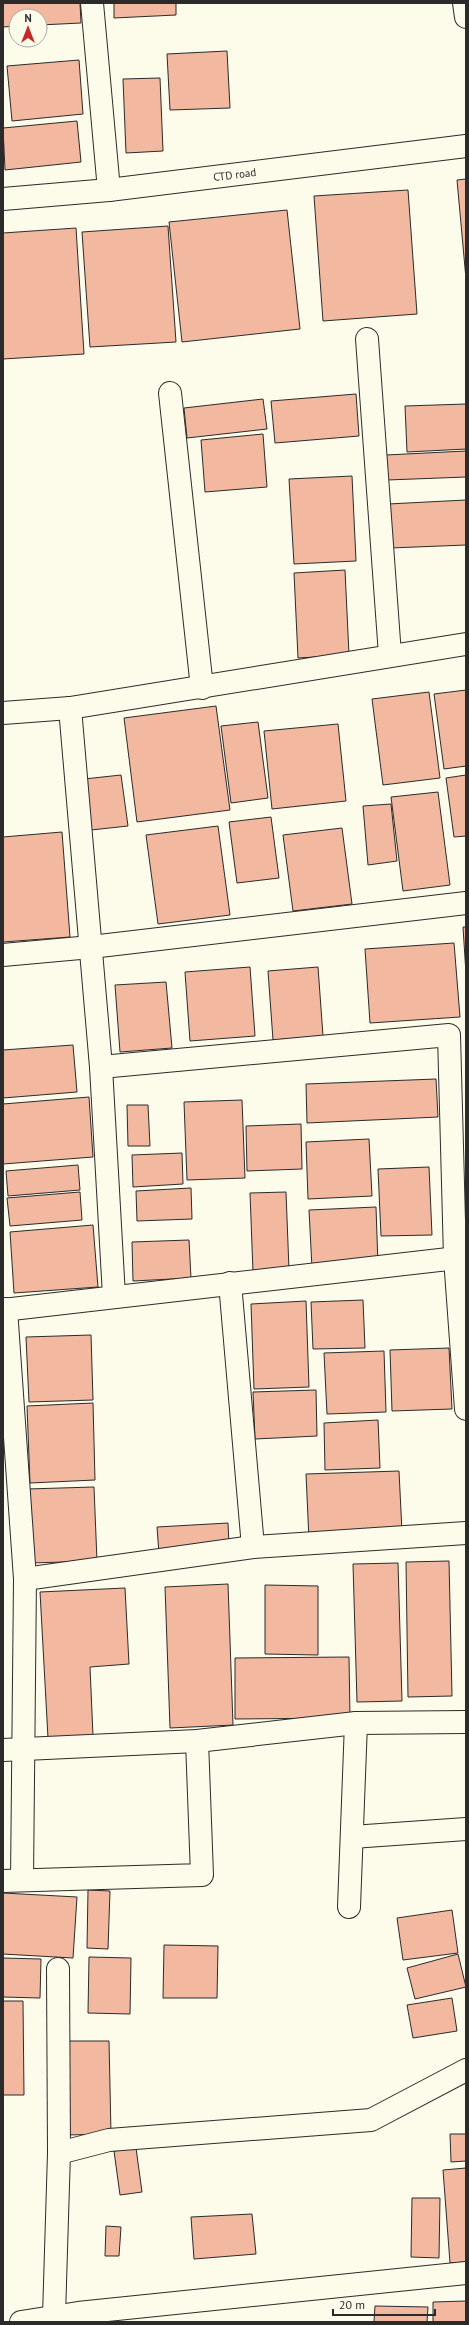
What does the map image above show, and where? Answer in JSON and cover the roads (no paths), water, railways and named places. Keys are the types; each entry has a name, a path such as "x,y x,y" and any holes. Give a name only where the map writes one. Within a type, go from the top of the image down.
{"street":[{"path":"92,3 109,190"},
{"path":"464,3 466,17"},
{"name":"CTD road","path":"3,199 109,190 466,146"},
{"path":"367,339 390,655"},
{"path":"170,393 202,688"},
{"path":"3,713 70,708 202,688 390,655 466,644"},
{"path":"70,708 101,1067 114,1296"},
{"path":"3,955 91,947 466,903"},
{"path":"101,1067 449,1035 461,1258 466,1409"},
{"path":"197,1741 202,1875 13,1881 24,1749 25,1579 4,1309 461,1258"},
{"path":"230,1283 253,1547"},
{"path":"25,1579 253,1547 466,1533"},
{"path":"3,1750 197,1741 356,1723 466,1722"},
{"path":"349,1907 356,1723"},
{"path":"352,1837 466,1829"},
{"path":"54,2316 59,2153 58,1970"},
{"path":"59,2153 109,2140 371,2120 466,2070"},
{"path":"21,2322 54,2316 466,2273"}]}
